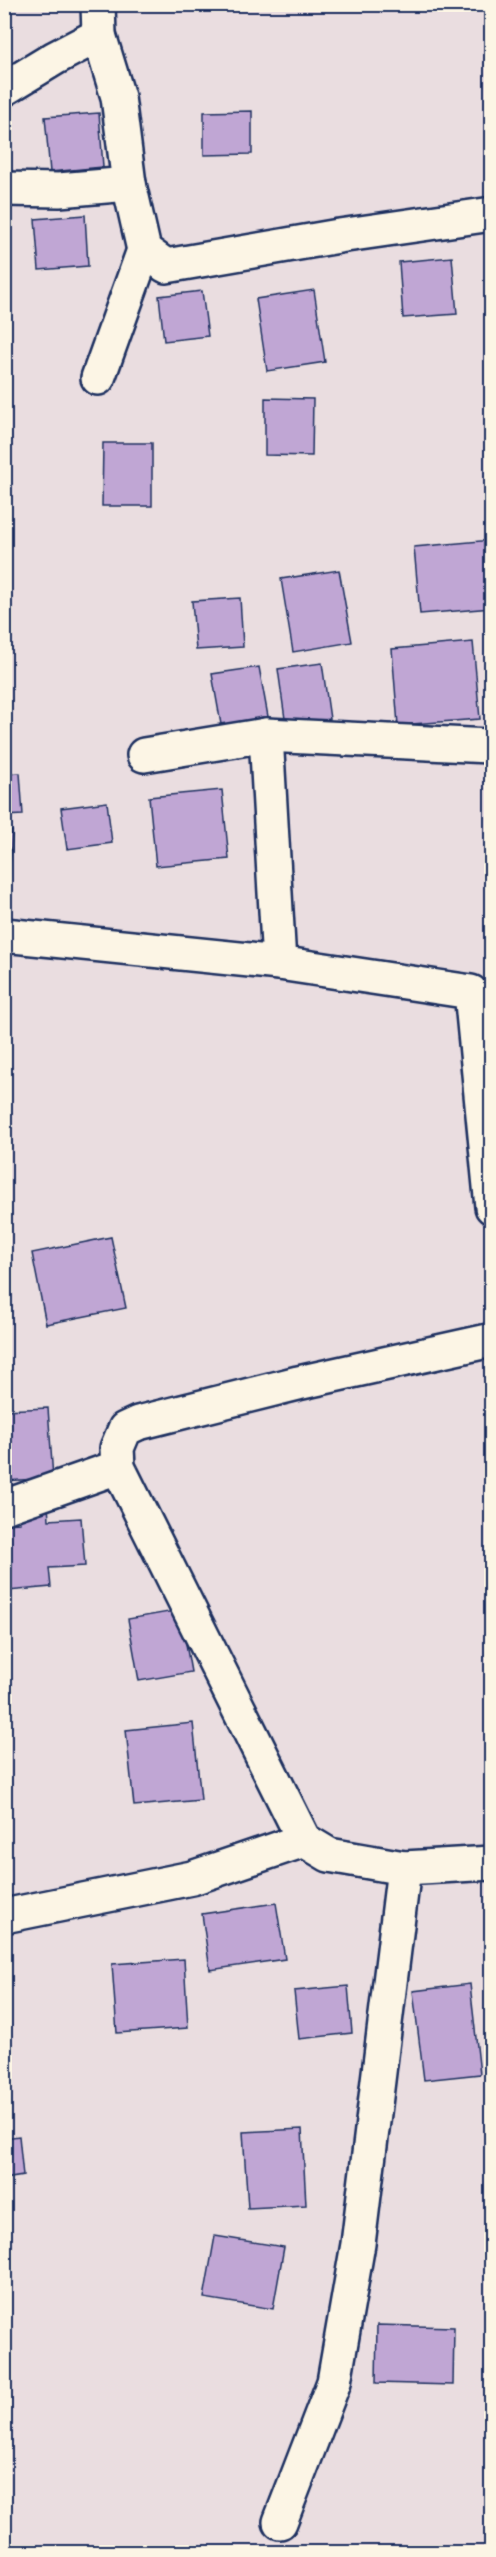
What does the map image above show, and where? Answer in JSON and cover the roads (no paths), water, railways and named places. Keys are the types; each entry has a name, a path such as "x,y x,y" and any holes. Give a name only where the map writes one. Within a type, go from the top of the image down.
{"street":[{"path":"4,89 55,58 99,20 118,97 129,184 144,250 98,378"},
{"path":"4,189 59,190 129,184"},
{"path":"144,250 166,266 339,236 492,214"},
{"path":"266,735 279,963"},
{"path":"144,755 266,735 489,746"},
{"path":"4,935 279,963 471,992 492,1207"},
{"path":"492,1340 298,1383 138,1423 125,1429 117,1448 118,1467 304,1840 329,1855 404,1868 492,1863"},
{"path":"4,1507 118,1467"},
{"path":"4,1916 192,1878 304,1840"},
{"path":"280,2522 334,2382 358,2244 404,1868"}]}
